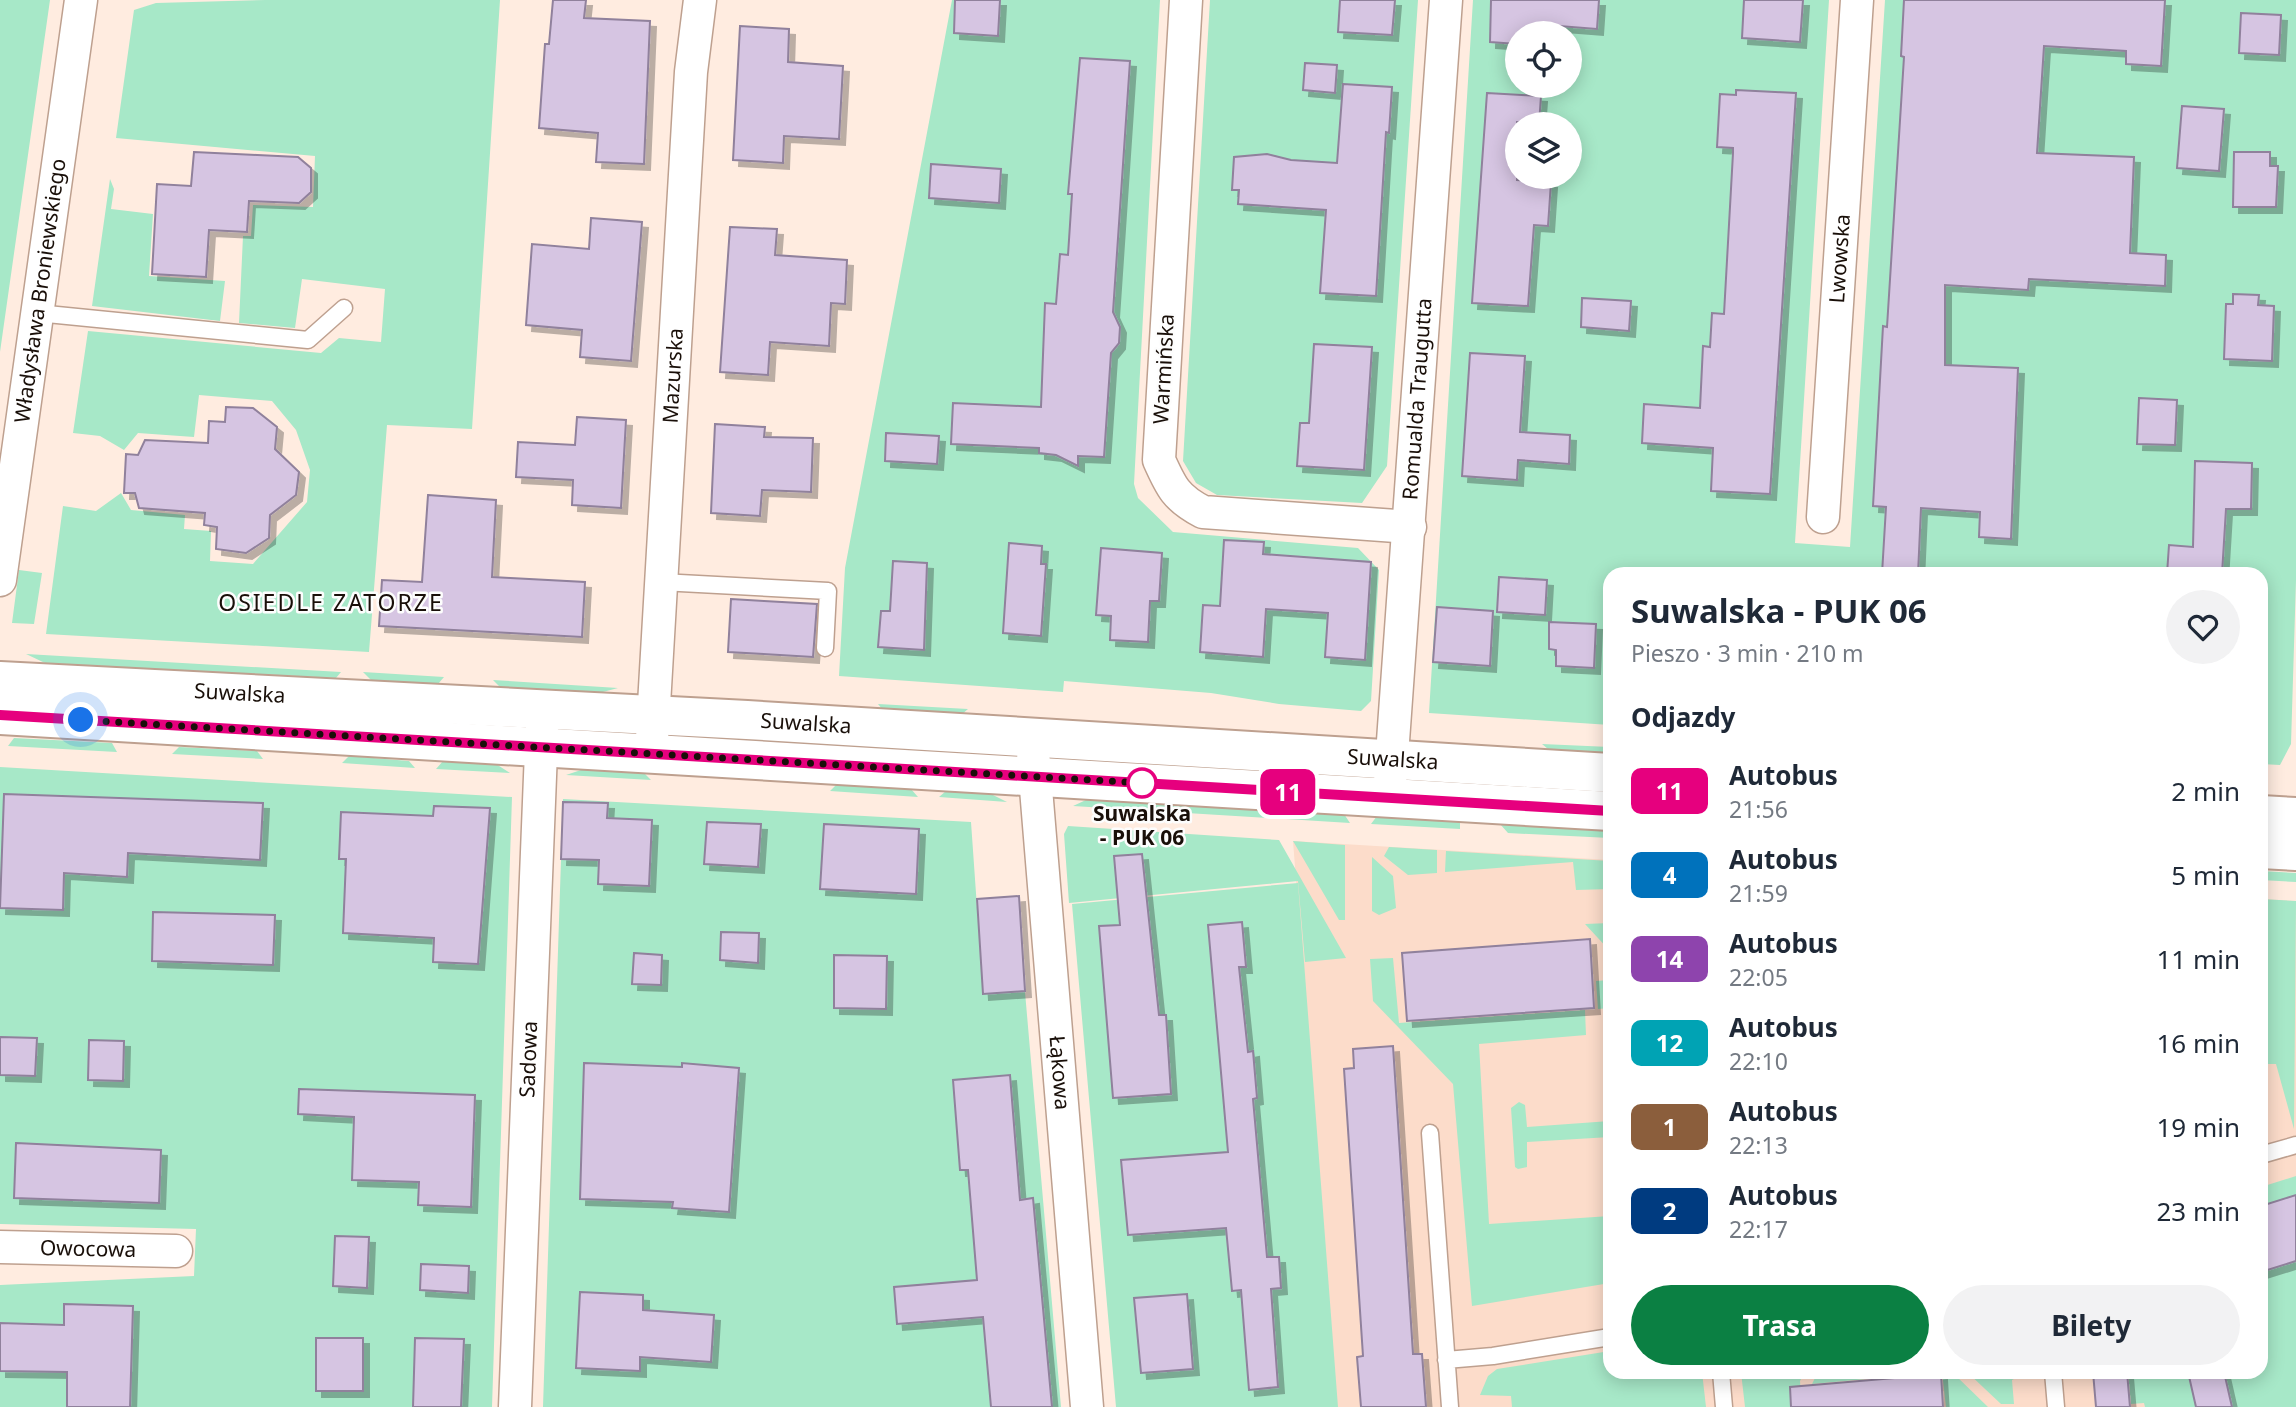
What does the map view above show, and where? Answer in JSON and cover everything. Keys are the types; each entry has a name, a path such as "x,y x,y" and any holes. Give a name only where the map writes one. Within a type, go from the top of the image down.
{"street":[{"name":"Władysława Broniewskiego","path":"0,580 81,0"},
{"name":"Mazurska","path":"652,753 691,72 700,0"},
{"name":"Warmińska","path":"1186,0 1159,460 1170,485 1183,502 1203,512 1410,527"},
{"name":"Romualda Traugutta","path":"1389,798 1446,0"},
{"name":"Lwowska","path":"1824,517 1857,0"},
{"name":"Suwalska","path":"0,681 542,728 652,753 1392,759 1603,773"},
{"name":"Suwalska","path":"0,715 542,728 654,716 1389,798 1603,811"},
{"name":"Sadowa","path":"515,1407 542,728"},
{"name":"Łąkowa","path":"1033,758 1087,1407"},
{"path":"2268,815 2296,817"},
{"path":"2268,849 2296,851"},
{"name":"Owocowa","path":"0,1247 176,1251"}],"lane":[{"path":"37,313 308,340 344,308"},
{"path":"661,582 828,591 825,648"},
{"path":"1430,1133 1450,1407"},
{"path":"2268,1153 2296,1144"},
{"path":"1446,1360 1493,1356 1603,1338"},
{"path":"1722,1379 1724,1407"},
{"path":"2054,1379 2056,1407"}],"shaded area":[{"path":"1293,841 1603,860 1603,1379 2179,1379 2186,1407 1337,1407"},
{"path":"2268,899 2296,901 2296,1182 2268,1190"}],"green space":[{"path":"0,0 50,0 0,352"},
{"path":"500,0 472,429 387,425 369,652 46,634 63,506 96,511 121,493 131,510 185,515 184,529 211,531 210,561 253,564 307,502 310,470 296,430 272,401 199,395 194,437 138,433 124,450 100,436 73,433 88,331 321,353 339,338 381,342 385,289 302,279 295,328 239,323 243,236 251,236 253,205 313,207 315,156 116,138 134,10 156,3"},
{"path":"952,0 1160,0 1134,484 1138,498 1173,532 1358,548 1379,570 1371,701 1361,711 1279,704 1211,693 1064,681 1063,692 839,676 845,568"},
{"path":"1210,0 1418,0 1387,466 1362,503 1217,495 1196,483 1183,461"},
{"path":"1473,0 1829,0 1795,543 1850,547 1885,0 2296,0 2296,580 2291,744 2280,765 2268,764 2268,567 1603,567 1603,725 1429,713"},
{"path":"110,179 114,189 111,209 153,214 149,276 225,281 220,321 92,306"},
{"path":"19,570 42,573 34,624 12,623"},
{"path":"26,654 341,672 336,678 45,663"},
{"path":"363,672 444,677 438,684 371,680"},
{"path":"493,680 618,688 599,693 500,687"},
{"path":"878,704 968,709 961,715 882,709"},
{"path":"14,738 112,743 117,752 8,746"},
{"path":"1542,744 1603,747 1603,753 1548,749"},
{"path":"179,747 257,751 263,759 172,754"},
{"path":"349,756 409,761 415,768 342,763"},
{"path":"443,761 496,764 510,773 436,769"},
{"path":"0,767 512,797 492,1407 0,1407 0,1285 194,1276 196,1229 0,1224"},
{"path":"584,769 643,772 651,780 566,775"},
{"path":"836,785 911,789 918,797 830,791"},
{"path":"946,791 991,794 1007,802 939,797"},
{"path":"563,799 971,822 983,993 1025,992 1061,1407 543,1407"},
{"path":"1086,800 1344,814 1350,823 1073,806"},
{"path":"1377,816 1460,821 1460,829 1371,824"},
{"path":"1500,824 1603,831 1603,838 1508,833"},
{"path":"1068,826 1279,840 1346,958 1305,962 1298,881 1069,903 1064,834"},
{"path":"1293,841 1345,845 1345,920 1339,920"},
{"path":"1389,847 1437,850 1437,873 1408,875 1384,856"},
{"path":"1446,851 1603,861 1603,889 1576,890 1573,862 1445,872"},
{"path":"1372,857 1393,876 1396,908 1379,915 1372,911"},
{"path":"2268,871 2296,873 2296,882 2268,880"},
{"path":"1298,883 1338,1407 1116,1407 1072,904"},
{"path":"2268,899 2296,901 2294,1129 2276,1064 2268,1064"},
{"path":"1603,923 1603,943 1585,924"},
{"path":"1393,958 1399,1023 1585,1010 1586,1035 1479,1044 1489,1224 1603,1216 1603,1284 1472,1306 1453,1084 1373,1001 1370,959"},
{"path":"1603,980 1603,1009 1598,1009 1596,981"},
{"path":"1519,1102 1525,1105 1527,1127 1603,1122 1603,1137 1527,1142 1527,1167 1518,1169 1515,1167 1511,1108"},
{"path":"2296,1176 2296,1407 2145,1407 2144,1403 2131,1404 2129,1379 2268,1379 2268,1185"},
{"path":"1603,1352 1603,1379 1703,1379 1706,1407 1512,1407 1511,1396 1480,1395 1488,1376 1497,1369"},
{"path":"1742,1379 1801,1379 1802,1407 1745,1407"},
{"path":"1814,1379 1867,1379 1812,1384"},
{"path":"1943,1379 1959,1379 1988,1407 1946,1407"},
{"path":"1974,1379 2014,1379 2014,1404 2001,1404"}],"building":[{"path":"553,0 586,0 584,18 650,21 644,164 596,162 598,133 539,128 545,44 549,44"},
{"path":"955,0 1000,0 998,36 954,33"},
{"path":"1340,0 1395,0 1392,35 1338,32"},
{"path":"1491,0 1599,0 1597,29 1582,28 1582,21 1505,21 1505,43 1490,42"},
{"path":"1744,0 1803,0 1800,42 1742,38"},
{"path":"1904,0 2165,0 2161,66 2126,64 2126,51 2044,46 2037,153 2134,157 2130,253 2166,255 2165,286 2029,279 2028,290 1945,285 1945,365 2018,368 2011,539 1979,537 1980,512 1921,508 1918,567 1882,567 1886,507 1873,506 1883,326 1887,327 1904,57 1901,56"},
{"path":"2241,13 2281,15 2279,55 2239,53"},
{"path":"740,26 789,29 788,62 843,66 839,139 784,136 783,163 733,160"},
{"path":"1080,58 1130,61 1113,312 1120,327 1119,343 1111,353 1104,457 1078,456 1078,466 1056,455 1039,453 1039,448 951,444 953,403 1041,407 1045,303 1056,304 1060,254 1068,255 1072,194 1068,194"},
{"path":"1305,63 1337,65 1335,93 1303,90"},
{"path":"1343,84 1392,87 1389,133 1386,132 1376,296 1320,293 1326,210 1238,204 1239,190 1232,190 1234,157 1267,154 1291,160 1337,163"},
{"path":"1736,90 1796,93 1770,494 1711,491 1713,448 1642,443 1644,404 1700,408 1703,346 1710,347 1712,313 1724,314 1733,148 1717,147 1720,94 1736,95"},
{"path":"1487,93 1505,94 1505,98 1541,98 1540,112 1505,112 1505,189 1551,189 1548,226 1534,225 1528,306 1472,303"},
{"path":"2182,106 2224,109 2219,171 2177,168"},
{"path":"194,152 298,157 311,168 311,192 299,203 249,201 247,232 209,230 206,277 152,274 157,184 191,186"},
{"path":"2234,152 2270,152 2270,166 2278,166 2276,207 2233,207"},
{"path":"931,164 1001,169 999,203 929,198"},
{"path":"591,218 642,222 631,361 580,357 582,330 526,325 532,244 589,249"},
{"path":"730,227 777,229 775,255 847,260 845,304 831,303 829,346 770,342 768,375 720,372"},
{"path":"2233,294 2259,295 2258,305 2274,306 2272,361 2224,359 2226,304 2233,304"},
{"path":"1582,298 1631,301 1629,331 1581,327"},
{"path":"1314,344 1372,347 1364,470 1297,466 1300,423 1309,423"},
{"path":"1470,353 1525,356 1520,432 1570,435 1569,464 1518,460 1517,480 1462,476"},
{"path":"2139,398 2177,400 2175,445 2137,444"},
{"path":"226,407 253,408 277,427 275,449 299,472 296,495 270,515 269,538 246,553 216,549 217,527 204,525 205,513 139,508 135,493 124,493 126,454 138,455 145,440 208,443 209,421 225,422"},
{"path":"577,417 626,420 621,508 572,505 573,480 516,477 518,442 575,445"},
{"path":"715,424 765,427 764,437 813,438 811,492 762,490 760,516 711,513"},
{"path":"886,433 939,436 937,464 885,461"},
{"path":"2195,461 2252,463 2251,509 2226,509 2222,567 2167,567 2169,545 2193,547"},
{"path":"428,495 496,500 492,577 585,582 582,637 379,626 382,580 422,582"},
{"path":"1224,540 1264,542 1263,554 1371,562 1365,660 1325,657 1328,613 1266,609 1263,657 1200,652 1203,605 1220,606"},
{"path":"1009,543 1042,546 1041,564 1046,564 1041,636 1003,633"},
{"path":"1101,548 1162,553 1159,601 1150,601 1148,642 1110,640 1111,616 1096,615"},
{"path":"893,561 927,563 924,650 878,647 881,611 890,611"},
{"path":"1499,577 1547,580 1545,615 1497,612"},
{"path":"731,599 817,604 813,657 728,652"},
{"path":"1437,607 1493,611 1490,666 1433,662"},
{"path":"1549,622 1596,624 1594,668 1556,666 1556,650 1549,649"},
{"path":"4,794 263,803 260,860 128,853 127,877 64,873 63,910 0,908"},
{"path":"563,802 608,803 607,818 652,820 649,886 598,884 599,860 561,859"},
{"path":"434,806 490,808 478,964 433,962 434,938 343,933 346,859 339,859 341,812 433,816"},
{"path":"707,822 761,824 758,867 704,864"},
{"path":"824,824 919,829 916,894 820,889"},
{"path":"1142,854 1159,1015 1166,1015 1171,1094 1113,1098 1099,926 1120,925 1114,856"},
{"path":"1019,896 1025,991 983,994 977,899"},
{"path":"153,912 275,915 273,965 152,961"},
{"path":"1242,922 1246,967 1239,967 1248,1052 1253,1051 1257,1098 1253,1099 1267,1257 1279,1257 1281,1288 1271,1289 1278,1387 1249,1390 1241,1290 1232,1291 1226,1228 1128,1235 1121,1160 1228,1152 1208,925"},
{"path":"721,932 759,933 758,963 720,960"},
{"path":"1590,939 1594,1008 1407,1021 1402,953"},
{"path":"634,953 662,955 661,985 632,984"},
{"path":"834,955 887,956 886,1009 834,1008"},
{"path":"0,1037 37,1038 35,1076 0,1075"},
{"path":"89,1040 124,1041 123,1081 88,1080"},
{"path":"1393,1046 1413,1354 1422,1354 1426,1407 1361,1407 1357,1357 1363,1356 1344,1069 1354,1068 1353,1049"},
{"path":"584,1063 682,1067 682,1063 739,1068 729,1212 672,1208 673,1202 580,1199"},
{"path":"1010,1075 1020,1200 1033,1198 1052,1407 991,1407 983,1317 897,1324 894,1287 977,1280 968,1170 960,1170 953,1080"},
{"path":"299,1089 475,1095 471,1207 418,1205 419,1182 352,1180 354,1117 298,1114"},
{"path":"16,1143 161,1150 159,1203 14,1198"},
{"path":"2296,1195 2296,1261 2268,1270 2268,1204"},
{"path":"335,1236 369,1237 367,1288 333,1286"},
{"path":"421,1264 469,1266 468,1293 420,1290"},
{"path":"580,1292 643,1295 643,1310 714,1315 711,1362 640,1357 640,1371 576,1368"},
{"path":"1187,1294 1193,1369 1141,1373 1134,1298"},
{"path":"64,1304 133,1306 130,1407 67,1407 67,1372 0,1371 0,1323 64,1325"},
{"path":"316,1338 363,1338 363,1391 316,1391"},
{"path":"415,1338 464,1339 461,1407 413,1407"},
{"path":"1883,1379 1941,1379 1943,1407 1791,1407 1790,1387"},
{"path":"2094,1379 2128,1379 2130,1407 2096,1407"},
{"path":"2190,1379 2226,1379 2232,1407 2196,1407"}],"bus line":[{"name":"11","path":"0,715 1603,811"}],"place":[{"name":"Suwalska - PUK 06","path":"1142,783"}],"district":[{"name":"OSIEDLE ZATORZE","path":"331,603"}],"route":[{"path":"81,720 1142,783"}]}
